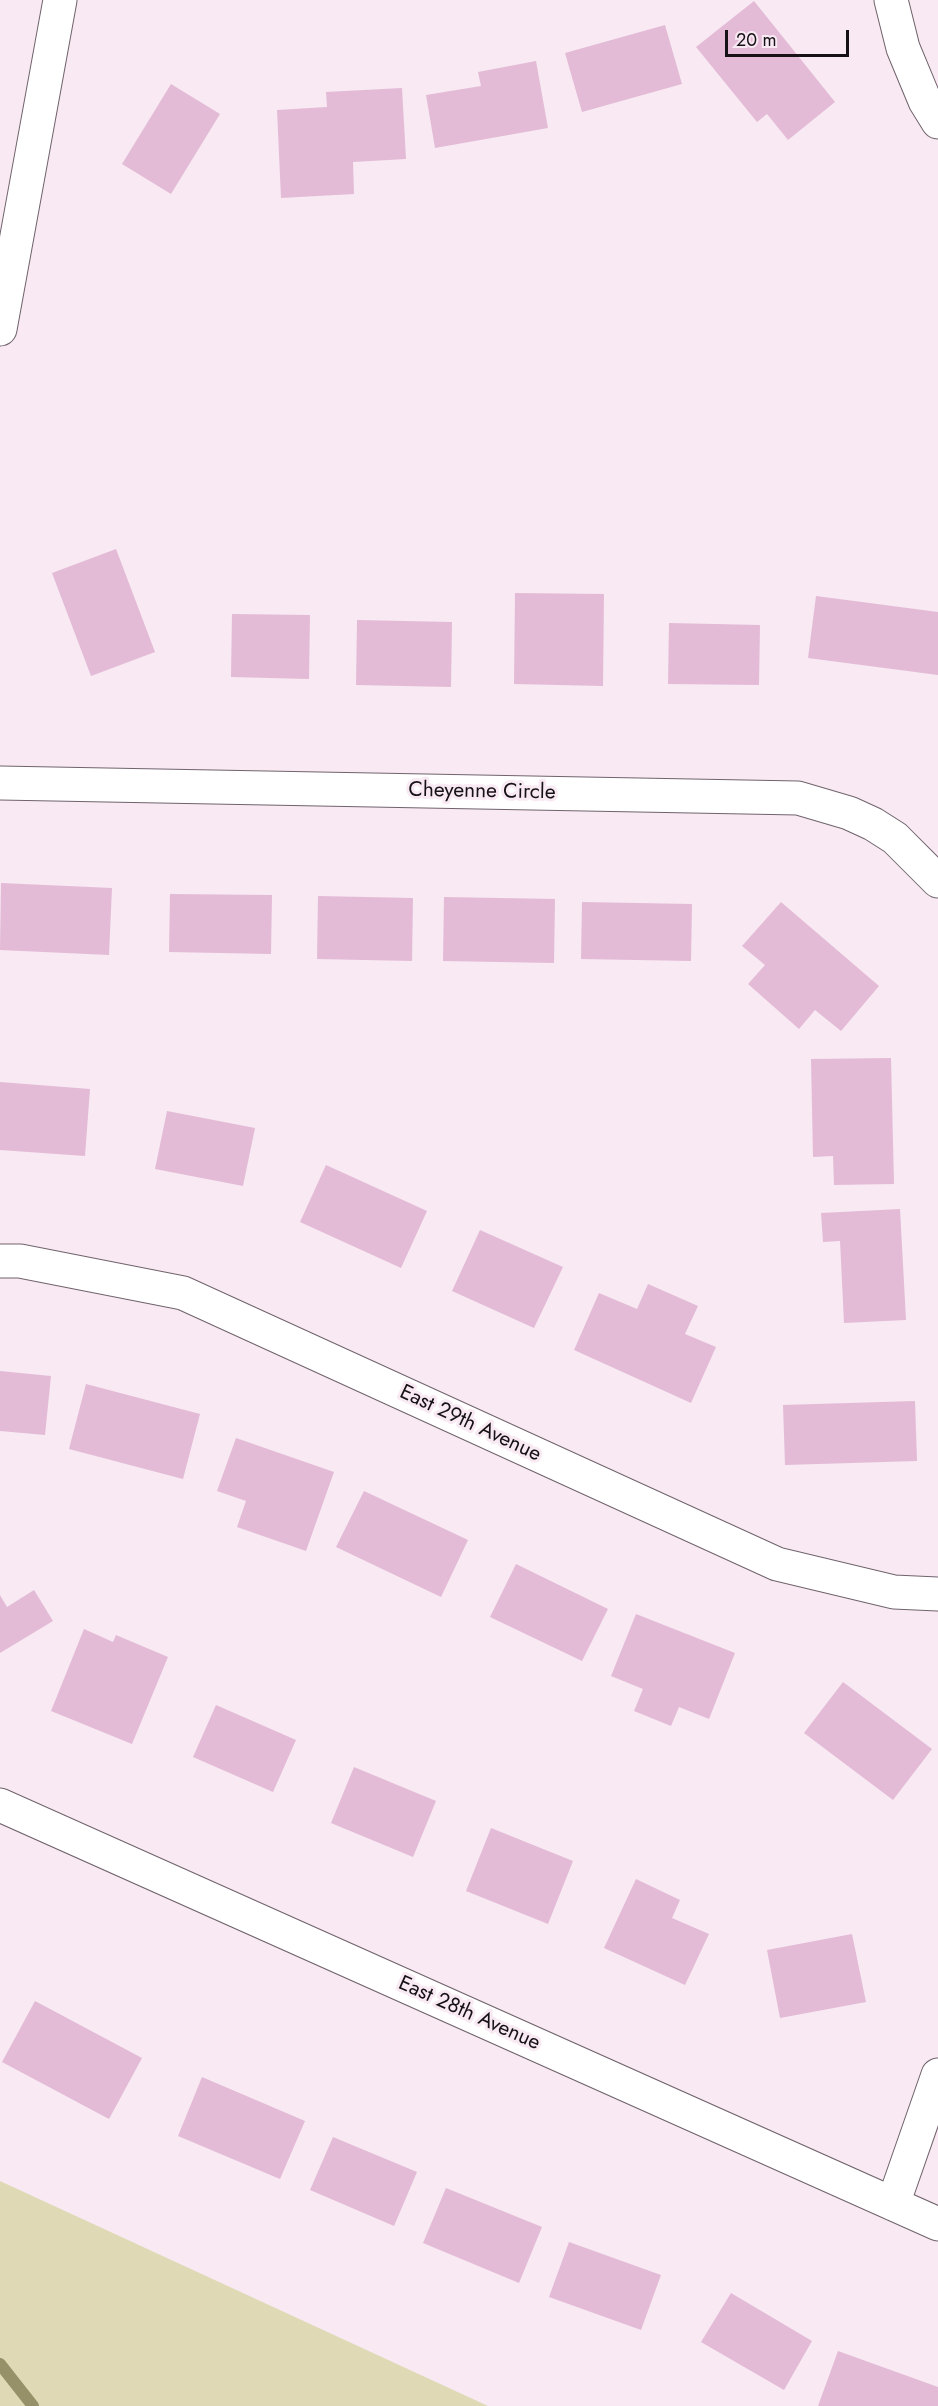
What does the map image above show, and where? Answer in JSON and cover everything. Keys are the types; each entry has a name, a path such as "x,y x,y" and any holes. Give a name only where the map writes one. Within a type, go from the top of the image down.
{"street":[{"path":"0,329 60,0"},
{"path":"891,0 903,48 925,101 938,122"},
{"name":"Cheyenne Circle","path":"0,783 798,798 849,813 873,824 895,838 938,881"},
{"name":"East 29th Avenue","path":"0,1261 20,1261 183,1293 777,1564 894,1592 938,1593"},
{"name":"East 28th Avenue","path":"0,1805 938,2223"},
{"path":"893,2204 938,2075"}],"shaded area":[{"path":"0,2181 488,2406 0,2406"}],"building":[{"path":"754,1 835,102 788,140 767,114 757,122 696,47"},
{"path":"665,25 682,84 582,112 565,53"},
{"path":"536,61 548,128 435,148 426,95 481,86 478,72"},
{"path":"171,84 220,114 171,194 122,164"},
{"path":"402,88 406,159 353,162 354,194 281,198 277,110 327,107 326,92"},
{"path":"116,549 155,652 91,676 52,573"},
{"path":"515,593 604,594 603,686 514,684"},
{"path":"816,596 938,612 938,675 808,658"},
{"path":"232,614 310,615 309,679 231,677"},
{"path":"357,620 452,622 451,687 356,685"},
{"path":"669,623 760,625 759,685 668,684"},
{"path":"1,883 112,888 109,955 0,950"},
{"path":"170,894 272,895 271,954 169,952"},
{"path":"318,896 413,898 412,961 317,959"},
{"path":"444,897 555,899 554,963 443,961"},
{"path":"582,902 692,904 691,961 581,959"},
{"path":"781,902 879,986 841,1031 815,1010 799,1029 748,984 765,965 742,946"},
{"path":"891,1058 894,1184 834,1185 833,1156 813,1157 811,1059"},
{"path":"0,1082 90,1089 85,1156 0,1150"},
{"path":"167,1111 255,1128 243,1186 155,1169"},
{"path":"326,1165 427,1211 401,1268 300,1222"},
{"path":"900,1209 906,1320 844,1323 840,1241 823,1242 821,1213"},
{"path":"480,1230 563,1267 534,1328 452,1291"},
{"path":"648,1284 698,1306 685,1334 716,1347 691,1403 574,1350 599,1293 637,1309"},
{"path":"0,1371 51,1376 45,1435 0,1431"},
{"path":"86,1384 200,1414 183,1479 69,1449"},
{"path":"915,1401 917,1461 785,1465 783,1405"},
{"path":"236,1438 334,1472 306,1551 237,1527 246,1501 217,1491"},
{"path":"364,1491 468,1540 441,1597 336,1547"},
{"path":"516,1564 608,1609 582,1661 490,1617"},
{"path":"34,1590 53,1621 0,1653 0,1595 7,1607"},
{"path":"636,1614 735,1653 709,1719 679,1707 671,1726 634,1711 643,1689 611,1676"},
{"path":"84,1629 113,1642 116,1635 168,1657 132,1744 51,1711"},
{"path":"843,1682 932,1749 893,1800 804,1733"},
{"path":"216,1705 296,1740 273,1792 193,1757"},
{"path":"354,1767 436,1801 413,1857 331,1823"},
{"path":"491,1828 573,1861 548,1924 466,1891"},
{"path":"636,1879 680,1900 672,1918 709,1934 685,1985 604,1948"},
{"path":"852,1934 866,2002 780,2018 767,1950"},
{"path":"35,2001 142,2058 109,2119 2,2062"},
{"path":"202,2077 305,2121 280,2179 178,2136"},
{"path":"333,2137 417,2172 394,2226 310,2190"},
{"path":"446,2188 542,2227 519,2283 423,2243"},
{"path":"569,2242 661,2275 641,2330 549,2297"},
{"path":"731,2293 812,2341 784,2390 701,2342"},
{"path":"838,2351 938,2387 938,2406 818,2406"}],"waterway":[{"path":"0,2364 33,2406"}]}
